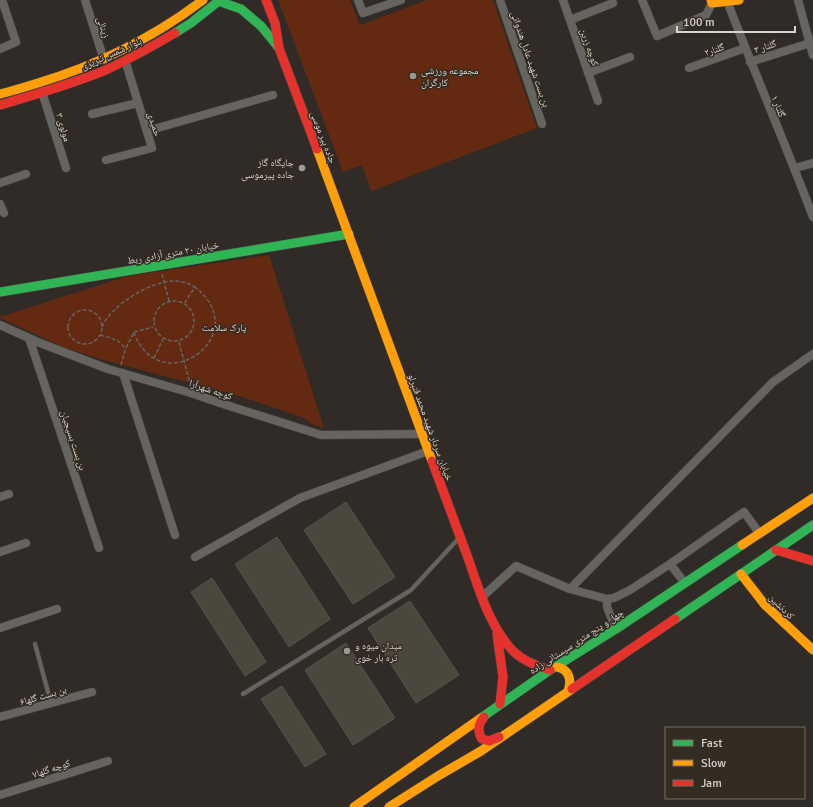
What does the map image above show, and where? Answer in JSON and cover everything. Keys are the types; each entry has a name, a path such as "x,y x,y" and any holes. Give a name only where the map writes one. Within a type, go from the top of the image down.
{"main road":[{"name":"بلوار شمس تبریزی","path":"0,94 104,60 151,36 186,14 203,0"},
{"path":"266,0 279,35 279,48"},
{"path":"712,2 739,0"},
{"name":"بلوار شمس تبریزی","path":"0,105 107,69 155,45 191,22 219,1"},
{"path":"219,1 241,9 261,26 279,48"},
{"name":"جاده پیر موسی","path":"279,48 349,234"},
{"name":"خیابان ۲۰ متری آزادی ربط","path":"0,292 349,234"},
{"name":"خیابان سردار شهید محمد قنبرلو","path":"349,234 482,597 496,627"},
{"name":"چهل و پنج متری سیستانی زاده","path":"354,807 500,704 813,498"},
{"path":"389,807 438,776 481,752 568,691 813,525"},
{"path":"776,550 813,561"},
{"name":"کردنشین","path":"741,574 750,589 778,618 813,650"},
{"path":"496,627 509,648 521,658 536,666 554,668 562,667 566,670 571,680 568,691"},
{"path":"496,627 504,672 500,704"},
{"path":"486,715 478,727 478,733 482,739 489,741 503,736"}],"street":[{"path":"0,49 16,42 2,0"},
{"name":"زینالی","path":"85,0 104,60"},
{"path":"358,0 363,13 400,0"},
{"name":"بن بست شهید عادل هندوانی","path":"500,0 542,124"},
{"name":"کوچه زرین","path":"563,0 598,101"},
{"path":"642,0 657,36 706,15 712,2"},
{"path":"798,0 811,42 813,55"},
{"name":"۱ گلنار","path":"727,1 813,217"},
{"path":"570,20 614,3"},
{"name":"گلنار ۳","path":"750,62 811,42"},
{"name":"گلنار۲","path":"689,68 745,48"},
{"path":"588,73 630,57"},
{"name":"حمیدی","path":"106,160 152,148 125,60"},
{"name":"مولوی ۳","path":"42,92 66,168"},
{"path":"147,131 273,95"},
{"path":"92,114 138,103"},
{"path":"794,168 813,163"},
{"path":"0,183 26,174"},
{"path":"0,204 4,213"},
{"name":"کوچه شهرآرا","path":"0,325 29,338 121,372 321,435 422,434"},
{"name":"بن بست بسیجیان","path":"29,338 99,548"},
{"path":"570,589 773,382 813,354"},
{"path":"121,372 175,535"},
{"path":"195,557 300,498 428,451"},
{"path":"0,497 9,494"},
{"path":"482,597 516,566 570,589 607,599 614,598 630,590 670,564 744,512 760,534"},
{"path":"0,552 26,543"},
{"path":"670,564 685,583"},
{"path":"607,599 607,607 616,629"},
{"path":"0,628 57,609"},
{"name":"بن بست گلها۶","path":"0,717 92,692"},
{"name":"کوچه گلها۷","path":"0,795 108,761"}],"lane":[{"path":"243,694 410,590 460,537"},
{"path":"35,644 51,703"}],"path":[{"path":"159,265 169,301"},
{"path":"102,327 98,316 86,310 75,314 68,325 71,336 75,341 82,344 95,340 100,335 104,321 130,297 146,288 172,281 195,286 207,298 215,320 212,338 209,344 198,355 184,361 170,362 154,358 142,348 134,332"},
{"path":"184,304 195,286"},
{"path":"169,301 184,304 192,313 195,320 192,331 187,337 178,341 163,339 157,334 154,327 154,318 157,310 169,301"},
{"path":"121,372 125,350 134,332 154,327"},
{"path":"100,335 115,339 123,345 125,350"},
{"path":"154,358 163,339"},
{"path":"178,341 193,394"}],"green space":[{"name":"مجموعه ورزشی کارگران","path":"278,0 350,0 360,25 427,0 493,0 537,128 371,191 362,165 343,172"},
{"name":"پارک سلامت","path":"269,255 324,428 312,424 304,418 239,396 100,359 63,347 0,318 128,276"}],"building":[{"path":"346,502 395,577 353,604 304,530"},
{"path":"277,537 330,619 289,647 235,564"},
{"path":"212,578 266,662 245,676 191,592"},
{"path":"410,601 459,675 416,703 368,628"},
{"path":"346,643 395,718 353,745 305,670"},
{"path":"282,686 326,754 305,767 261,699"}],"traffic: fast":[{"path":"175,33 191,23 220,0"},
{"path":"218,1 241,9 261,26 279,48"},
{"path":"0,292 349,234"},
{"path":"675,619 813,525"},
{"path":"481,718 550,670 616,629 742,545"}],"traffic: slow":[{"path":"0,94 60,76 103,59 145,38 184,14 203,0"},
{"path":"711,0 712,3 739,0"},
{"path":"317,149 432,461"},
{"path":"742,545 813,498"},
{"path":"741,574 765,605 813,650"},
{"path":"557,667 561,668 567,673 570,683 568,691"},
{"path":"389,807 481,751 572,689"},
{"path":"354,807 481,718"}],"traffic: jam":[{"path":"266,0 275,23 279,48 317,149"},
{"path":"0,105 68,84 108,69 175,33"},
{"path":"432,461 481,594 497,630 517,655 530,663 550,670"},
{"path":"776,550 813,561"},
{"path":"572,689 675,619"},
{"path":"497,634 503,677 500,704"},
{"path":"484,717 480,722 479,728 479,733 482,739 489,741 499,737"}],"place":[{"name":"مجموعه ورزشی کارگران","path":"413,76"},
{"name":"جایگاه گاز جاده پیرموسی","path":"302,168"},
{"name":"میدان میوه و تره بار خوی","path":"347,651"}]}
